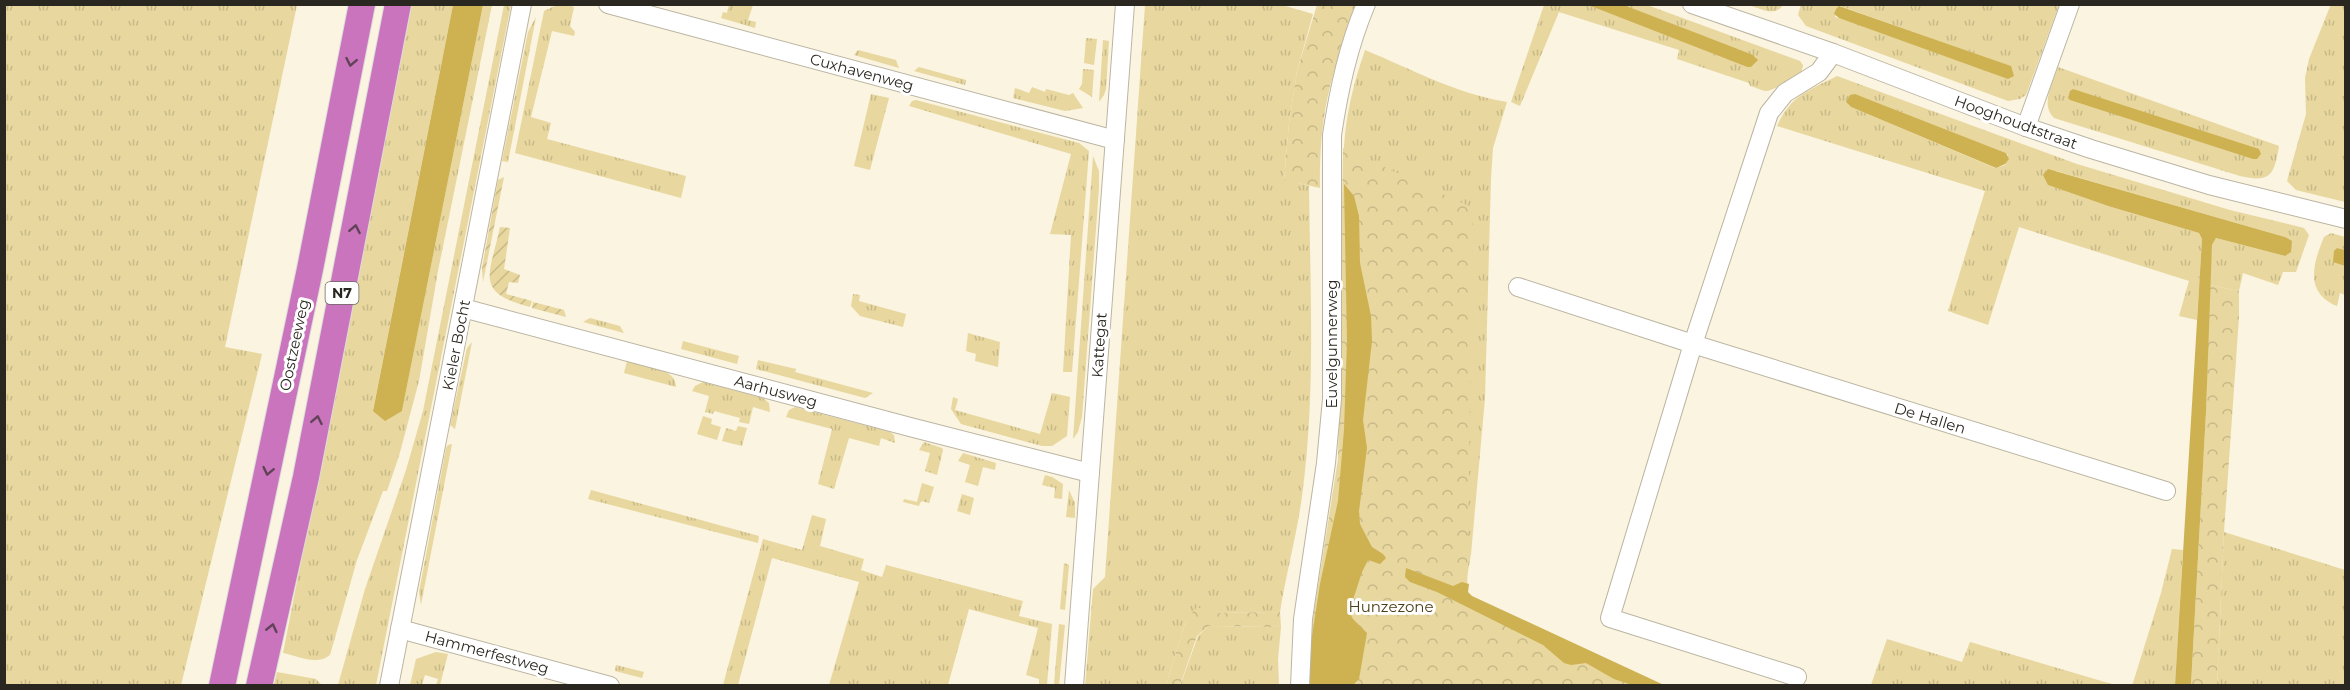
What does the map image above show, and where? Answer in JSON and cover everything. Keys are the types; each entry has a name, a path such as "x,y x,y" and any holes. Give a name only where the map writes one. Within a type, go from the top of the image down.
{"highway":[{"name":"Oostzeeweg","path":"222,686 310,270 362,4"},
{"name":"N7","path":"259,686 306,477 398,4"},
{"name":"N7","path":"210,686 240,607"}],"street":[{"name":"Kieler Bocht","path":"388,686 522,4"},
{"name":"Cuxhavenweg","path":"608,4 1115,140"},
{"name":"Kattegat","path":"1074,686 1125,4"},
{"name":"Euvelgunnerweg","path":"1300,686 1303,619 1326,463 1332,399 1332,135 1345,66 1366,4"},
{"name":"Hooghoudtstraat","path":"1692,4 1833,53 2026,127 2209,185 2346,219"},
{"path":"2026,127 2070,4"},
{"path":"1797,677 1610,618 1693,344 1769,113 1785,93 1819,72 1833,53"},
{"name":"De Hallen","path":"1518,287 1693,344 2166,491"},
{"name":"Aarhusweg","path":"463,308 1090,473"},
{"name":"Hammerfestweg","path":"400,629 610,686"}],"green space":[{"path":"1801,4 2059,5 2026,95 2020,99 2008,101 1806,26 1798,15","holes":["1840,6 2010,66 1835,17 1836,9"]},
{"path":"2331,4 2345,5 2345,202 2296,190 2287,181 2306,114 2305,78 2309,59"},
{"path":"4,5 297,5 225,347 262,354 181,685 5,685"},
{"path":"410,5 453,5 373,410 402,411 483,5 492,5 438,271 419,381 399,456 387,491 383,491 357,560 330,655 313,660 283,653"},
{"path":"504,5 511,5 376,685 338,685 365,589 406,470 423,411"},
{"path":"557,5 574,7 570,26 575,32 574,36 552,31 531,117 551,123 547,139 686,176 681,198 515,153 544,11"},
{"path":"729,5 753,5 748,20 756,22 755,28 721,18 723,12 727,13"},
{"path":"1145,5 1282,5 1313,14 1297,71 1284,179 1309,186 1311,380 1306,458 1300,511 1280,612 1212,613 1186,620 1166,685 1085,686 1093,589 1105,577"},
{"path":"1317,5 1359,5 1341,51 1328,94 1322,138 1320,188 1284,180 1297,71"},
{"path":"1544,5 1588,5 1747,67 1756,57 1624,5 1647,5 1800,61 1803,65 1801,74 1768,91 1763,91 1750,86 1749,83 1677,59 1679,50 1559,12 1520,106 1511,102"},
{"path":"1749,5 1783,5 1780,9 1772,11"},
{"path":"536,17 508,162 502,161 528,32"},
{"path":"1086,38 1097,39 1094,65 1084,63"},
{"path":"1103,40 1109,41 1106,89 1099,102"},
{"path":"858,50 896,60 899,68 854,55"},
{"name":"Hunzezone","path":"1365,50 1452,87 1507,102 1493,148 1485,398 1471,554 1466,583 1353,685 1344,147 1351,98"},
{"path":"919,67 966,80 965,85 914,71"},
{"path":"2058,67 2279,146 2273,170 2265,177 2240,176 2054,118 2048,106 2048,100"},
{"path":"1083,69 1094,70 1092,97 1079,89 1082,84"},
{"path":"1837,76 2077,164 2230,210 2304,228 2309,235 2296,272 2283,272 2278,285 2243,273 2239,291 2209,285 2212,245 2216,238 2285,256 2285,237 2056,171 2048,185 2108,206 2199,233 2202,239 2197,320 2179,316 2189,281 2019,227 1988,325 1948,311 1985,191 1777,126 1788,107 1801,95","holes":["1860,96 2008,155 2005,165 1995,168 1851,107 1846,102"]},
{"path":"1032,87 1045,92 1046,89 1069,95 1073,93 1083,108 1065,111 1013,98 1015,88 1029,93"},
{"path":"871,94 889,98 870,170 854,166"},
{"path":"916,100 1079,143 1089,151 1072,372 1063,372 1071,235 1050,234 1071,154 909,106 912,101"},
{"name":"Hunzezone","path":"1343,148 1473,208 1467,600 1651,685 1311,686 1308,650 1338,459"},
{"path":"1093,156 1099,171 1099,188 1082,417 1078,432 1073,439"},
{"path":"504,177 483,282 482,268 498,180"},
{"path":"500,227 510,228 504,269 520,275 518,283 509,282 506,294 532,301 530,307 500,295 493,288 490,269"},
{"path":"2331,233 2345,237 2345,250 2337,248 2337,263 2345,266 2345,295 2340,293 2337,306 2320,293 2315,285 2314,276 2317,257 2324,237"},
{"path":"2209,285 2239,291 2239,317 2224,532 2217,685 2191,686 2206,412"},
{"path":"853,294 860,295 859,301 906,314 903,327 860,316 851,306"},
{"path":"533,302 564,310 566,317 532,308"},
{"path":"590,318 620,326 624,333 583,322"},
{"path":"968,333 1000,342 998,367 975,361 976,354 966,351"},
{"path":"683,341 739,356 737,364 681,349"},
{"path":"472,342 455,429 450,425 467,348"},
{"path":"758,360 796,369 795,372 873,393 865,398 756,369"},
{"path":"627,361 665,371 675,380 676,387 624,373"},
{"path":"703,382 763,398 769,403 770,412 753,407 749,424 739,422 740,418 714,411 713,414 705,412 709,396 692,391 695,386"},
{"path":"1052,393 1070,397 1067,436 1052,446 1042,446 961,424 951,409 953,397 958,399 955,410 1040,434"},
{"path":"795,407 890,432 894,435 895,443 881,438 879,446 849,438 834,489 818,484 832,429 786,417 789,410"},
{"path":"703,416 712,419 711,424 721,427 717,440 697,434"},
{"path":"738,426 747,428 742,446 722,441 726,428 736,431"},
{"path":"924,442 943,450 937,475 925,471 930,453 919,450"},
{"path":"452,444 421,605 419,592 446,448"},
{"path":"963,453 996,463 995,470 983,467 978,486 965,482 970,465 958,461"},
{"path":"1045,475 1063,484 1062,499 1054,498 1055,488 1042,485"},
{"path":"922,483 934,487 929,503 921,501 919,506 903,502 904,499 917,502"},
{"path":"591,490 759,536 758,543 588,499"},
{"path":"1069,490 1075,503 1075,518 1066,517"},
{"path":"962,494 974,498 970,515 957,511"},
{"path":"812,515 826,519 820,546 864,559 861,570 882,577 886,565 1023,601 1019,616 1052,624 1047,685 1039,685 1039,679 1026,675 1038,628 969,609 948,685 829,685 859,582 772,558 738,685 723,685 763,539 802,550"},
{"path":"2224,532 2345,570 2345,685 2217,686"},
{"path":"2172,549 2183,550 2175,685 2132,686 2161,593"},
{"path":"1064,563 1069,565 1065,610 1060,609"},
{"path":"1197,607 1212,613 1280,612 1281,627 1209,626 1197,636 1180,685 1166,685 1186,620"},
{"path":"1059,624 1065,625 1059,685 1054,685"},
{"path":"1209,626 1281,627 1278,659 1279,685 1180,686 1198,636"},
{"path":"1887,639 1962,662 1970,642 2115,685 1871,685"},
{"path":"436,652 448,654 440,685 436,685 438,679 425,675 422,685 410,685 416,659"},
{"path":"616,665 644,672 642,678 615,671"},
{"path":"277,672 316,679 322,685 274,685"}],"shaded area":[{"path":"453,5 483,5 402,411 385,421 373,411"},
{"path":"1588,5 1624,5 1753,55 1758,60 1751,67 1747,67"},
{"path":"1839,6 2011,66 2014,76 2008,79 1839,18 1834,14"},
{"path":"2073,89 2259,149 2261,154 2257,159 2253,159 2070,100 2068,98"},
{"path":"1855,94 2006,153 2009,159 2005,164 1996,168 1851,107 1846,102 1850,95"},
{"path":"2048,169 2285,237 2292,241 2291,252 2285,256 2216,238 2212,245 2206,412 2191,685 2175,685 2202,239 2199,233 2108,206 2048,185 2043,175"},
{"path":"1344,184 1354,196 1359,216 1360,263 1371,316 1372,341 1363,420 1367,448 1359,511 1360,524 1372,547 1386,558 1380,564 1368,560 1349,612 1367,633 1359,679 1353,685 1308,686 1311,642 1320,584 1338,501 1344,430 1347,341"},
{"path":"2337,248 2345,250 2345,266 2333,262 2334,251"},
{"path":"1406,568 1453,586 1462,582 1469,584 1468,592 1472,596 1664,685 1632,685 1614,679 1586,663 1571,665 1564,663 1543,645 1437,592 1410,582 1405,577"}]}
